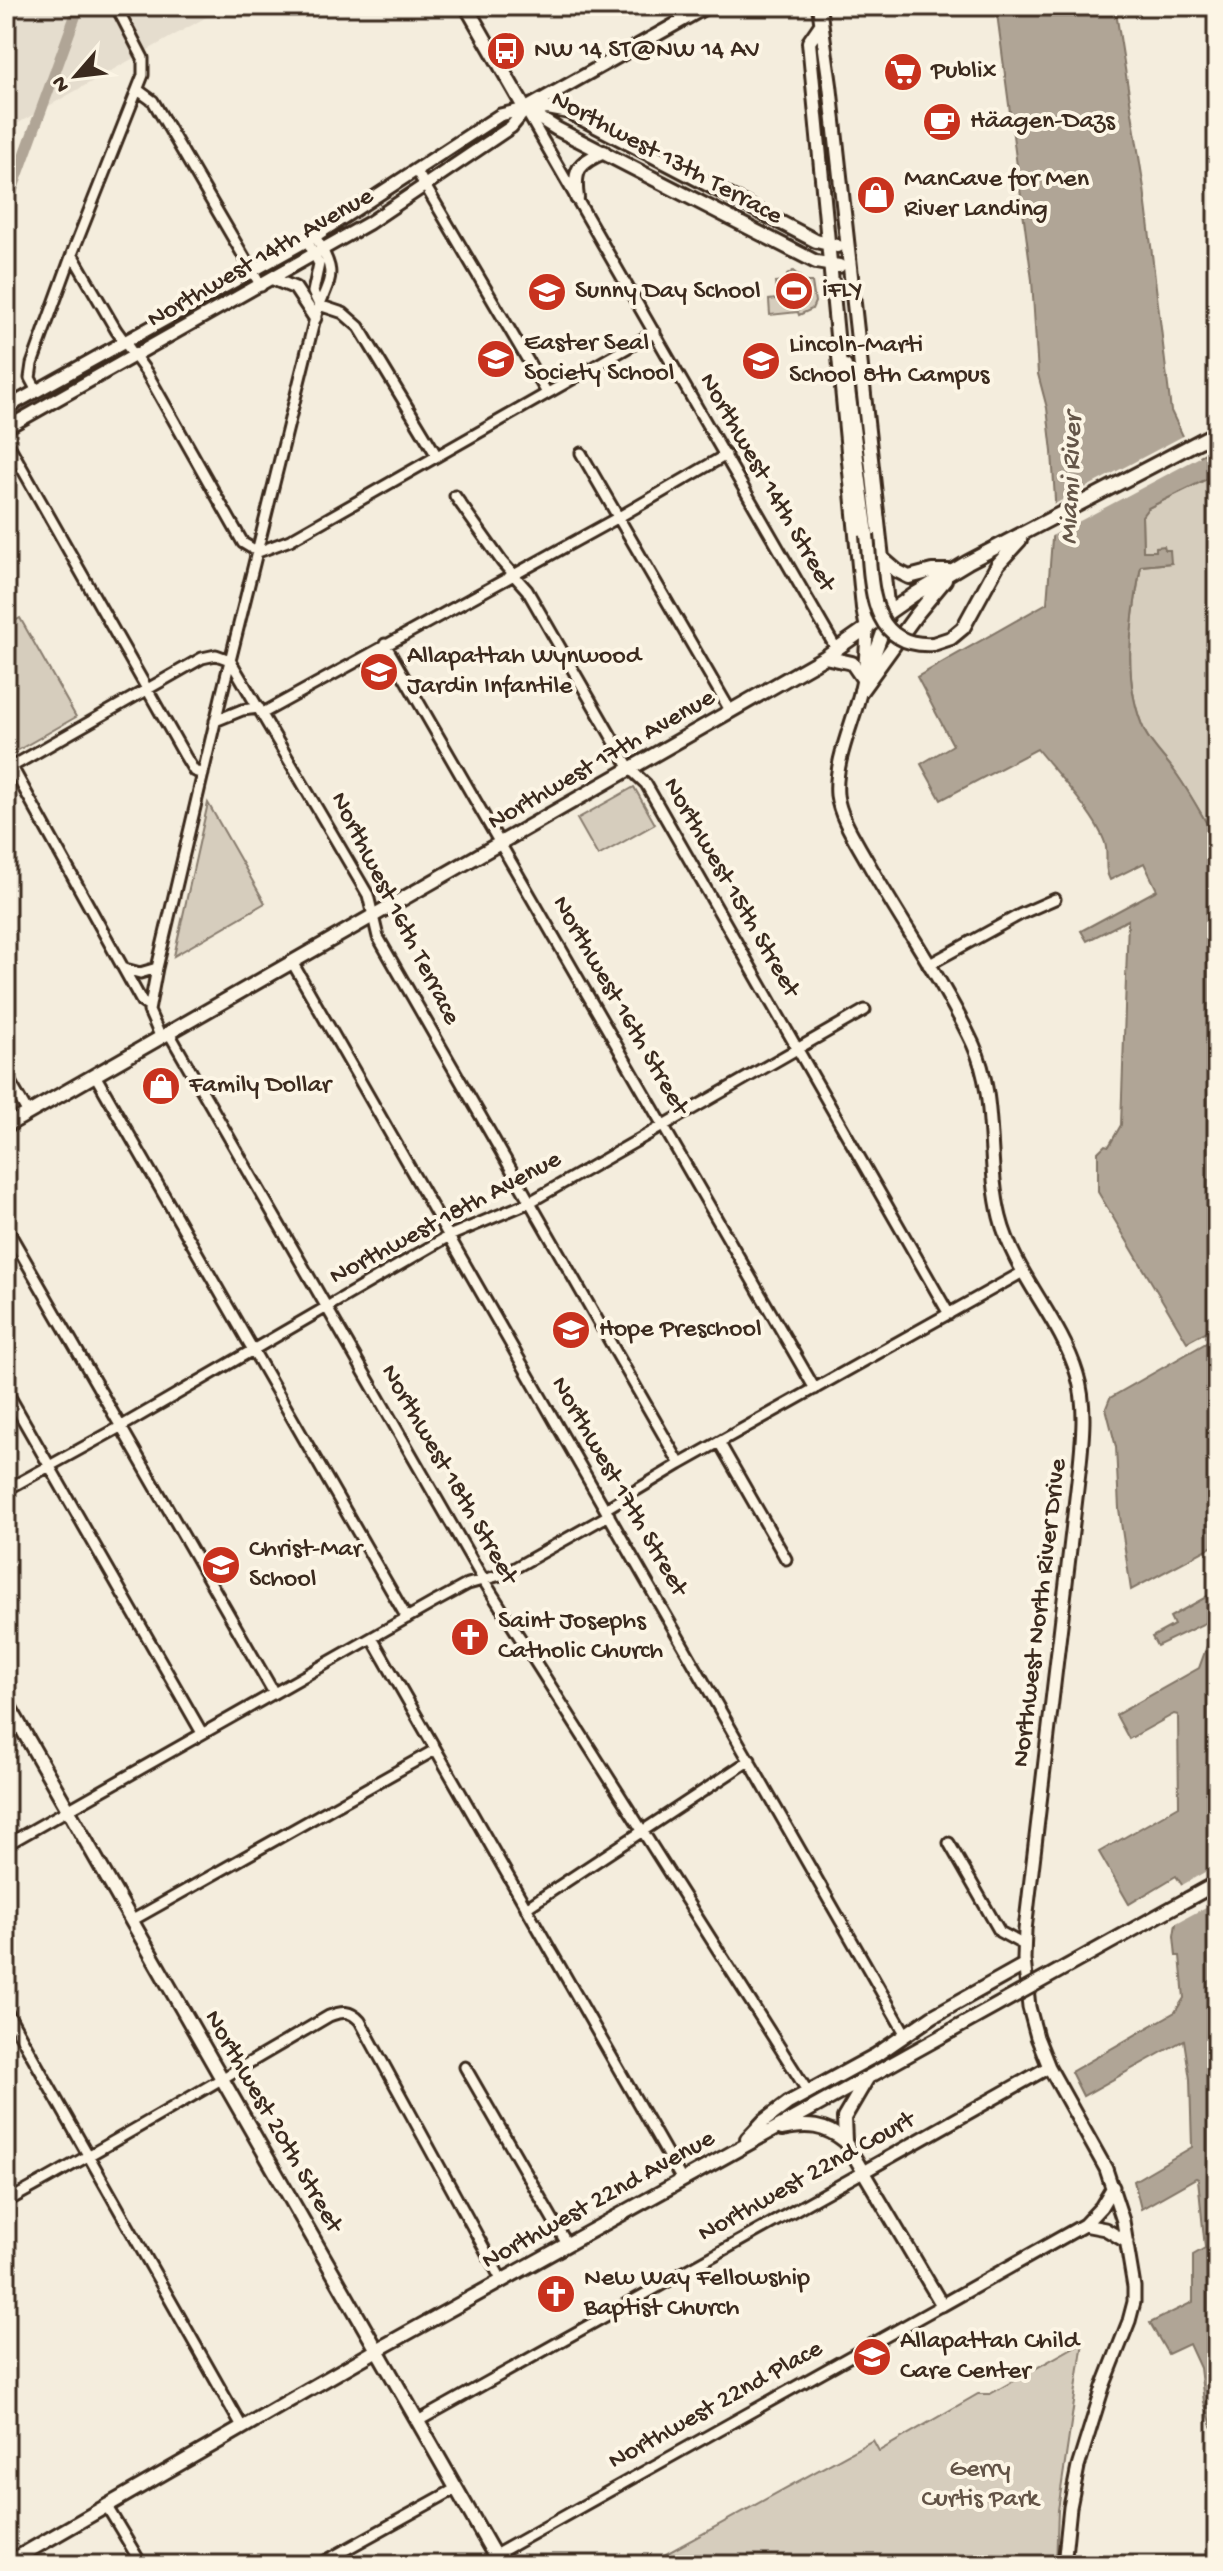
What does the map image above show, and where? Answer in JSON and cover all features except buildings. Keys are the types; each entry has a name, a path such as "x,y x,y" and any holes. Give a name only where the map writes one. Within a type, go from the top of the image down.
{"main road":[{"name":"Northwest 14th Street","path":"466,6 525,109"},
{"name":"Northwest North River Drive","path":"819,6 888,613"},
{"name":"Northwest North River Drive","path":"820,26 809,42 839,340 842,410 867,629"},
{"name":"Northwest 13th Terrace","path":"525,109 548,108 569,112 816,241 848,249"},
{"name":"Northwest 13th Terrace","path":"525,109 811,260 850,267"},
{"path":"577,198 575,177 579,168 588,159 604,152"},
{"path":"839,340 850,390 876,606 881,621 902,639 917,644 933,644 951,638 963,628 998,564 1032,531"},
{"name":"Northwest 17th Avenue","path":"6,1126 837,650 952,571 1217,432"},
{"path":"883,558 891,567 909,577 919,577 932,571 952,571"},
{"path":"825,657 852,663 862,685 952,571"},
{"name":"Northwest 20th Street","path":"6,1701 498,2560"},
{"name":"Northwest 22nd Avenue","path":"6,2564 377,2350 1217,1883"},
{"path":"738,2148 764,2121 808,2092 876,2055 948,2008 1024,1965"},
{"path":"845,2141 844,2118 868,2077"},
{"path":"767,2132 793,2126 817,2126 832,2131 845,2141"}],"street":[{"path":"37,391 30,371 72,254 143,75 143,58 116,6"},
{"name":"Northwest 14th Avenue","path":"6,408 311,238 500,115 525,109 708,6"},
{"path":"138,90 153,101 261,286"},
{"name":"Northwest 14th Avenue","path":"6,428 319,253 511,127 525,109"},
{"name":"Northwest 14th Street","path":"525,109 837,650"},
{"path":"416,170 547,393"},
{"path":"230,660 216,655 202,658 9,769 142,1002 149,1007 215,721 319,305 313,292 319,270 319,253 311,238"},
{"path":"72,254 147,373 243,543 258,552"},
{"path":"273,279 295,288 315,318"},
{"path":"319,305 343,313 359,327 437,456"},
{"path":"258,552 290,540 655,332"},
{"path":"6,440 194,771 203,774"},
{"path":"581,453 731,712"},
{"path":"215,721 242,710 261,711 514,575 726,455"},
{"name":"Northwest 15th Street","path":"455,496 527,590 630,769 646,784 949,1314"},
{"name":"Northwest North River Drive","path":"888,613 844,747 837,796 854,836 973,1046 987,1096 997,1203 1003,1228 1023,1272 1074,1365 1083,1418 1024,1965 1029,2007 1049,2067 1102,2159 1113,2187 1134,2287 1132,2313 1083,2449 1070,2507 1064,2565"},
{"name":"Northwest North River Drive","path":"862,685 867,629"},
{"name":"Northwest 16th Street","path":"385,644 815,1389"},
{"name":"Northwest 16th Terrace","path":"230,660 368,895 378,937 680,1464"},
{"path":"928,965 1055,899"},
{"name":"Northwest 17th Street","path":"292,962 906,2035"},
{"path":"125,969 140,973 157,968"},
{"name":"Northwest 18th Street","path":"149,1007 151,1020 165,1035 484,1581 808,2092"},
{"name":"Northwest 18th Avenue","path":"6,1490 449,1236 530,1202 865,1010"},
{"path":"6,1075 28,1113"},
{"path":"95,1075 407,1618"},
{"path":"6,1227 274,1693"},
{"path":"6,1845 468,1584 504,1574 680,1464 1023,1272"},
{"path":"6,1390 202,1733"},
{"path":"719,1442 786,1559"},
{"path":"372,1638 682,2180"},
{"path":"131,1921 435,1750"},
{"path":"526,1908 750,1760"},
{"path":"949,1843 1000,1932 1024,1945"},
{"path":"6,2010 242,2427"},
{"path":"6,2202 329,2016 343,2011 355,2015 360,2021 395,2080 502,2281"},
{"path":"465,2067 567,2244"},
{"name":"Northwest 22nd Court","path":"418,2421 1049,2067"},
{"path":"845,2141 942,2305"},
{"name":"Northwest 22nd Place","path":"498,2560 1084,2225 1101,2207 1113,2187"},
{"path":"1084,2225 1105,2229 1127,2242"},
{"path":"318,2565 457,2488"},
{"path":"106,2505 142,2565"}],"shaded area":[{"path":"6,6 226,6 6,130"}],"green space":[{"name":"iFLY","path":"793,271 806,282 812,282 815,302 812,309 799,315 798,312 770,315 769,300 777,299 775,282 788,281 787,275"},
{"path":"1217,474 1217,841 1181,780 1145,732 1133,692 1130,650 1141,566 1171,563 1156,551 1143,552 1142,516 1148,508"},
{"path":"20,618 76,717 6,757 6,626"},
{"path":"634,787 655,824 598,856 577,819"},
{"path":"208,803 265,903 174,956"},
{"name":"Gerry Curtis Park","path":"1083,2342 1058,2510 1056,2565 646,2565 873,2440 879,2451 978,2394 990,2394"}],"water":[{"name":"Miami River","path":"996,6 1115,6 1144,188 1171,411 1194,459 1217,447 1217,474 1148,508 1142,516 1143,551 1156,551 1156,547 1164,546 1165,550 1170,550 1171,563 1141,566 1130,650 1133,692 1145,732 1181,780 1217,841 1217,1544 1131,1590 1119,1509 1116,1447 1106,1408 1110,1398 1213,1339 1207,1331 1187,1342 1098,1192 1098,1152 1105,1145 1109,1146 1121,1125 1128,920 1087,941 1081,931 1157,890 1144,863 1110,880 1105,843 1100,832 1085,807 1037,749 941,800 921,764 953,745 917,677 1047,603 1055,500 1052,452 1047,408 1038,374 1032,280"},
{"path":"1217,1591 1217,2440 1204,2402 1200,2368 1189,2344 1168,2354 1150,2323 1193,2302 1193,2255 1205,2248 1198,2179 1141,2209 1134,2181 1192,2147 1190,2079 1184,2040 1083,2096 1071,2072 1175,2012 1184,1998 1180,1956 1176,1956 1174,1936 1182,1885 1176,1876 1129,1904 1099,1852 1179,1806 1178,1715 1174,1714 1129,1739 1116,1715 1199,1668 1215,1624 1213,1619 1157,1646 1152,1637 1174,1625 1170,1617"}],"pier":[{"path":"1185,435 1200,457 1048,538 1051,506"},
{"path":"1217,1865 1217,1901 1171,1926 1177,1888"}],"waterway":[{"path":"6,207 79,6"}],"place":[{"name":"NW 14 ST@NW 14 AV","path":"506,51"},
{"name":"Publix","path":"903,72"},
{"name":"Häagen-Dazs","path":"942,122"},
{"name":"ManCave for Men River Landing","path":"876,195"},
{"name":"iFLY","path":"794,291"},
{"name":"Sunny Day School","path":"547,292"},
{"name":"Easter Seal Society School","path":"496,359"},
{"name":"Lincoln-Marti School 8th Campus","path":"761,361"},
{"name":"Allapattah Wynwood Jardin Infantile","path":"379,672"},
{"name":"Family Dollar","path":"161,1086"},
{"name":"Hope Preschool","path":"571,1330"},
{"name":"Christ-Mar School","path":"221,1565"},
{"name":"Saint Josephs Catholic Church","path":"470,1637"},
{"name":"New Way Fellowship Baptist Church","path":"556,2294"},
{"name":"Allapattah Child Care Center","path":"872,2357"}]}
